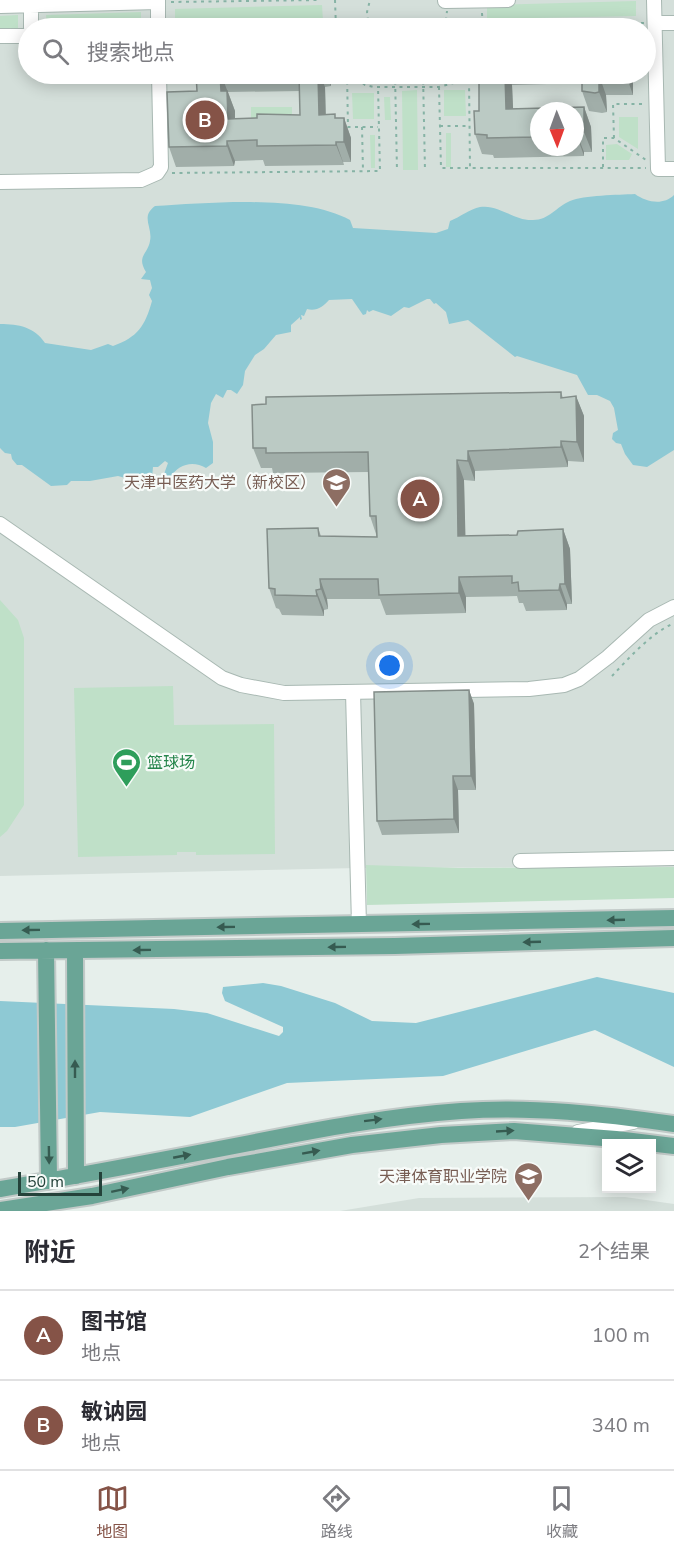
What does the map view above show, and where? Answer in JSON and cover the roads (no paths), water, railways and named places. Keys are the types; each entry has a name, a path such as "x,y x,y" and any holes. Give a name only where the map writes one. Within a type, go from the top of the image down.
{"main road":[{"path":"0,931 473,924 674,918"},
{"path":"473,924 646,938"},
{"path":"0,951 394,946 674,938"},
{"path":"46,950 49,1181"},
{"path":"75,951 76,1176"},
{"path":"0,1189 348,1123 424,1114 497,1110 559,1111 674,1124"},
{"path":"0,1210 92,1196 228,1167 351,1145 441,1135 504,1131 616,1138 674,1146"}],"street":[{"path":"445,2 508,0"},
{"path":"654,0 655,18"},
{"path":"0,6 158,1 158,18"},
{"path":"31,6 31,18"},
{"path":"656,23 674,23"},
{"path":"0,36 18,36"},
{"path":"656,64 658,169 674,169"},
{"path":"0,182 141,180 157,173 161,166 159,84"},
{"path":"0,524 222,678 241,686 284,693 529,689 564,686 579,679 595,667 649,620 674,607"},
{"path":"353,692 359,925"},
{"path":"520,861 674,858"},
{"path":"564,1135 643,1120"}],"water":[{"path":"635,194 654,202 665,201 674,195 674,450 647,467 633,465 621,444 612,439 613,433 618,430 614,408 610,401 597,395 588,395 577,375 515,357 468,320 449,324 446,312 430,299 409,308 404,307 391,316 373,310 369,312 367,310 363,315 352,299 329,300 320,308 307,309 304,316 301,315 302,319 300,320 300,317 291,325 291,332 276,335 264,349 255,355 245,371 243,385 237,394 227,390 223,398 216,394 211,403 208,423 213,442 213,463 206,468 196,464 186,465 177,469 170,478 164,474 168,463 165,461 158,467 153,467 150,480 140,477 132,480 118,476 90,481 71,481 67,485 51,486 22,465 17,465 11,454 5,453 0,448 0,324 31,330 45,343 91,350 108,344 113,346 129,339 143,324 152,301 149,295 152,288 150,280 141,279 146,272 142,259 150,241 148,214 155,206 228,202 282,203 330,212 350,220 353,228 436,233 448,229 450,221 480,207 494,208 519,218 533,220 544,218 576,199"},
{"path":"597,977 674,993 674,1067 595,1030 443,1076 287,1083 190,1117 100,1112 15,1127 0,1127 0,1001 174,1009 207,1013 279,1036 283,1032 283,1027 225,1001 222,993 223,987 263,983 281,986 335,1003 372,1021 416,1023"}],"place":[{"name":"敏讷园","path":"205,120"},
{"name":"图书馆","path":"420,499"},
{"name":"天津中医药大学（新校区）","path":"337,508"},
{"name":"篮球场","path":"126,788"},
{"name":"天津体育职业学院","path":"528,1202"}]}
